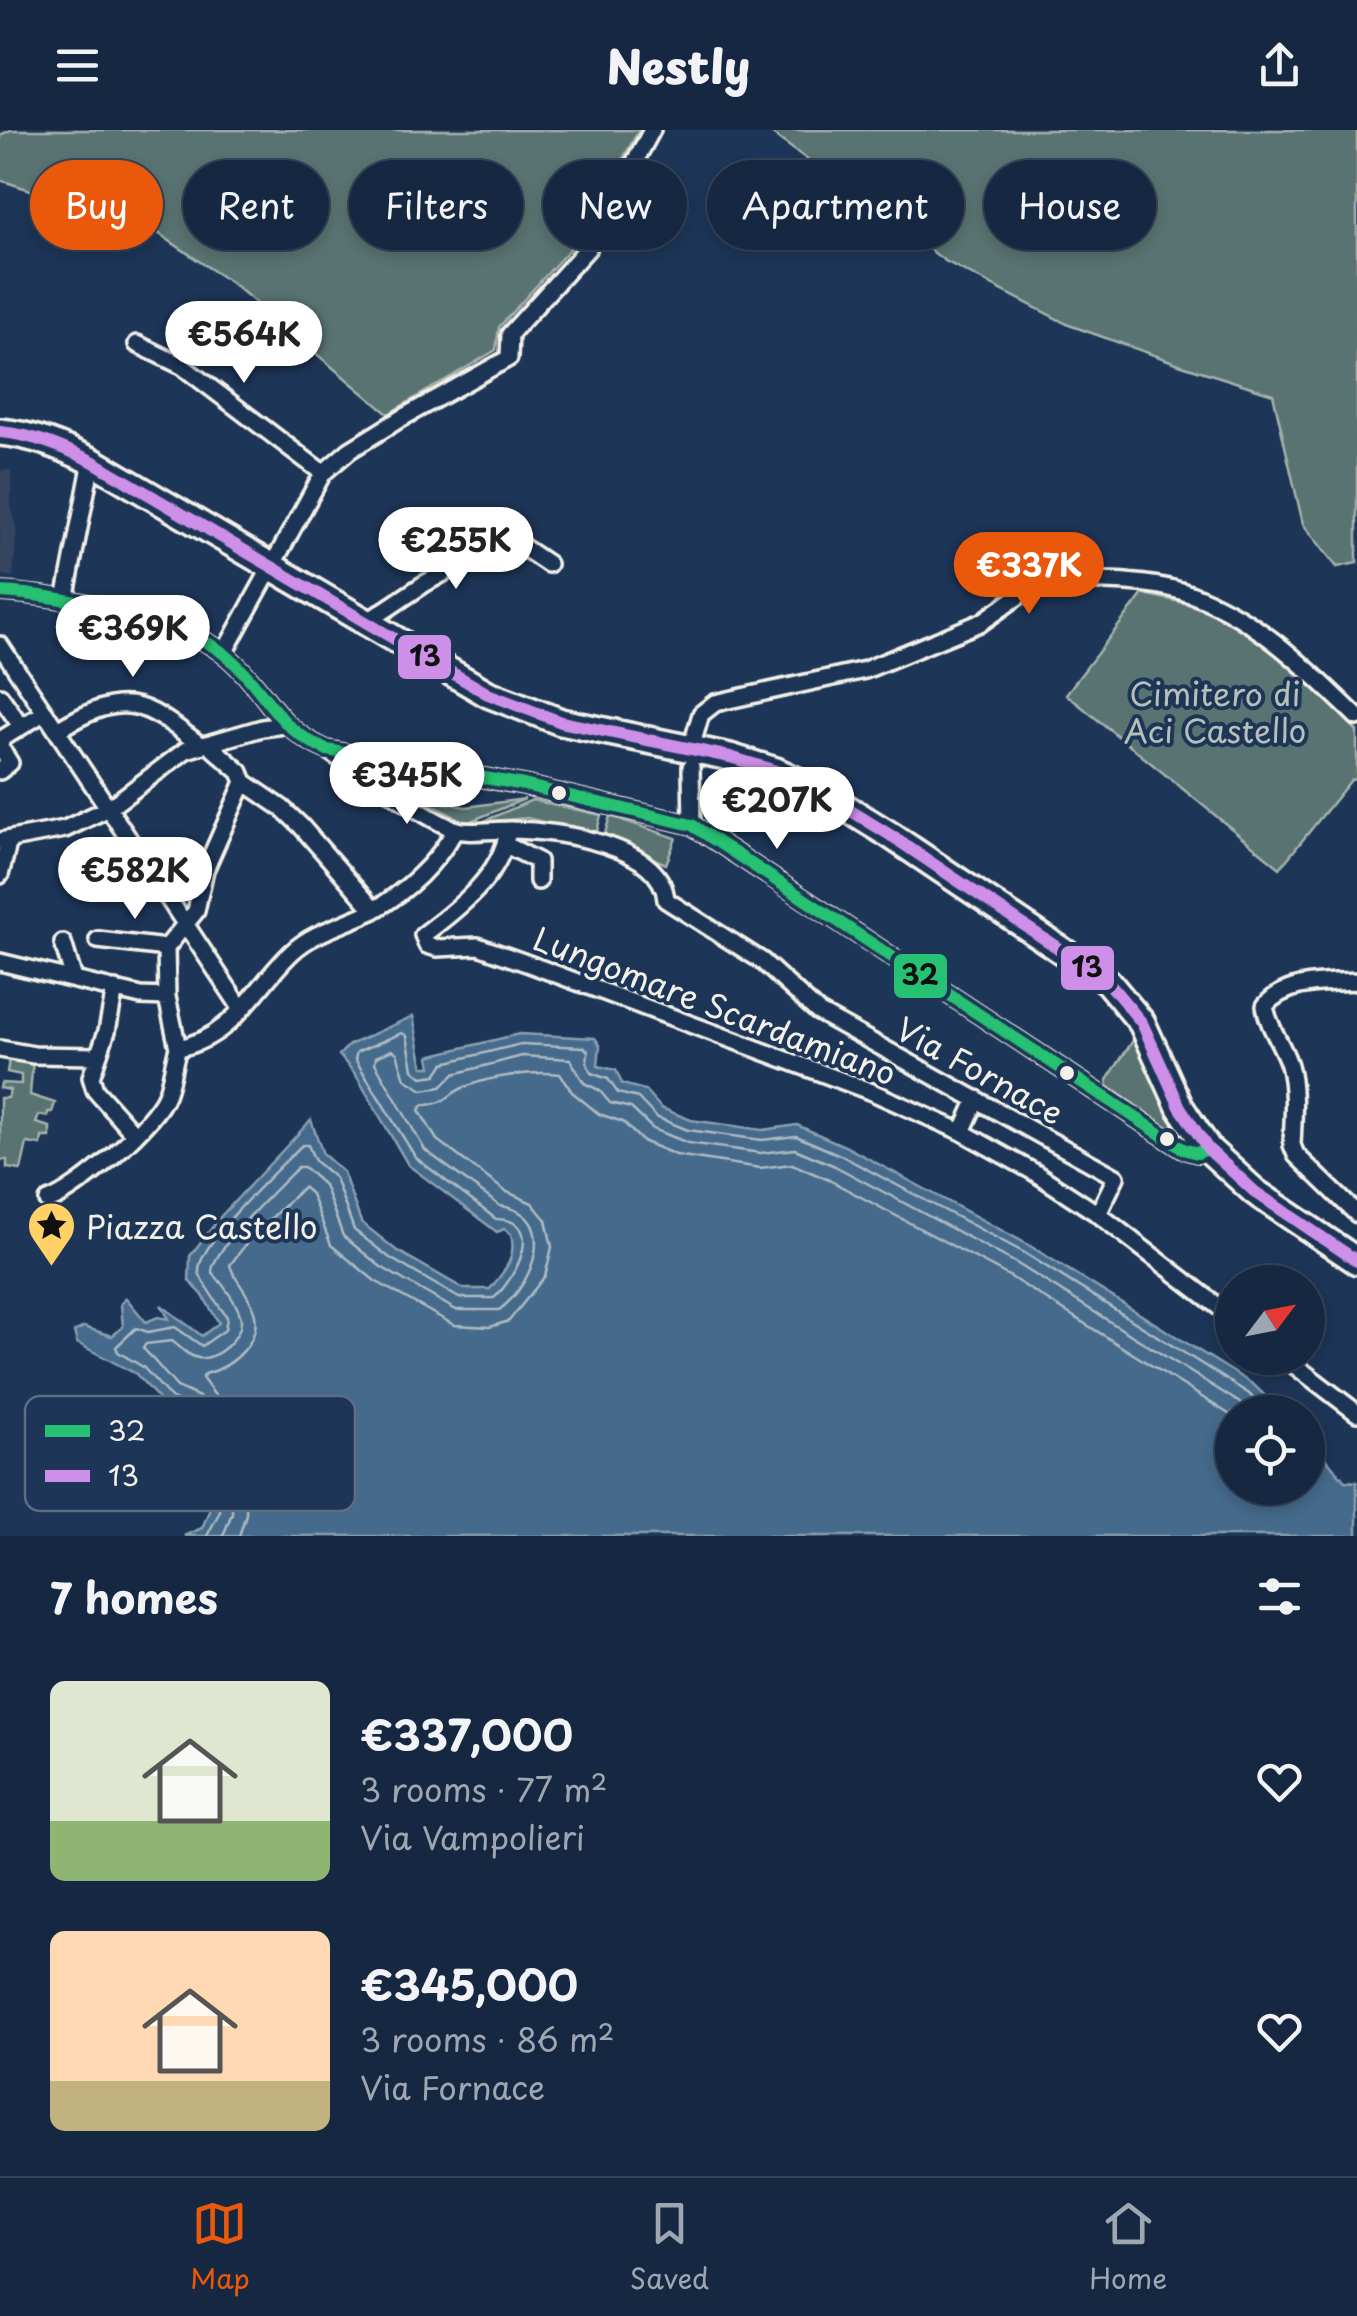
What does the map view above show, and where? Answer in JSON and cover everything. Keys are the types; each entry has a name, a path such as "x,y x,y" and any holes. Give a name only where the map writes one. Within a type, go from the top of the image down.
{"main road":[{"path":"0,432 53,443 92,462 364,624 523,710 691,758 776,772 818,790 1091,967 1122,996 1142,1023 1180,1107 1208,1149 1254,1192 1357,1261"}],"street":[{"path":"224,653 323,472 400,419 508,358 510,334 588,248 652,130"},
{"path":"137,344 182,366 323,472"},
{"path":"66,600 92,462"},
{"path":"364,624 424,584 508,537 548,564"},
{"path":"692,825 691,758 701,714 715,703 865,670 982,622 1034,586 1050,580 1179,590 1217,606 1272,641 1357,717"},
{"path":"0,592 66,600 176,629 224,653 247,675 284,725 303,740 327,750 455,830 418,878 374,910 294,950 221,1032 178,1048"},
{"path":"0,644 242,1008"},
{"path":"0,696 21,726"},
{"path":"57,730 101,707 126,702 157,714 240,772 244,782 282,808 374,910"},
{"path":"0,772 10,763 0,743 44,712"},
{"path":"0,875 4,840 65,829 108,808 186,750 284,725"},
{"path":"327,750 524,785 692,825 1183,1148 1197,1153 1208,1149"},
{"path":"48,1201 92,1175 165,1098 178,1048 167,997 166,948 196,911 204,870 244,782"},
{"name":"Via Fornace","path":"455,830 507,838 548,831 598,842 633,856 656,870 666,888 666,900 762,961 818,1012 1116,1177 1098,1214"},
{"path":"507,838 538,861 538,881"},
{"name":"Lungomare Scardamiano","path":"507,838 472,896 423,935 427,945 478,946 872,1092 962,1132 1098,1214 1215,1304"},
{"path":"98,940 166,948"},
{"path":"62,943 74,979"},
{"path":"0,962 141,996 167,997"},
{"path":"1357,981 1289,990 1274,996 1266,1006 1290,1070 1292,1145 1296,1155 1357,1214"},
{"path":"115,989 107,1030 91,1077 95,1090 134,1134"},
{"path":"0,1048 34,1055 97,1056"},
{"path":"962,1132 978,1099"},
{"path":"1307,1375 1357,1413"}],"shaded area":[{"path":"0,470 11,470 11,506 17,526 13,577 0,570"}],"green space":[{"path":"11,130 639,130 622,160 543,160 543,250 569,250 499,327 496,350 388,414 237,287 163,236 163,160 30,160 30,190 0,180 0,135"},
{"path":"767,130 1357,130 1357,563 1337,567 1303,524 1273,394 1069,325 930,250 964,250 964,160 808,160"},
{"name":"Cimitero di Aci Castello","path":"1143,594 1197,607 1240,629 1303,678 1357,731 1357,779 1351,780 1280,868 1066,694"},
{"path":"422,799 466,807 525,799 466,823"},
{"path":"532,800 601,815 596,835 527,818 482,822"},
{"path":"610,816 676,838 666,864 604,837"},
{"path":"1136,1036 1166,1108 1182,1133 1179,1136 1108,1086 1107,1080"},
{"path":"10,1054 33,1059 30,1095 55,1103 52,1112 39,1115 36,1123 50,1127 50,1137 42,1137 41,1145 27,1143 21,1170 7,1168 7,1160 0,1160 0,1098 8,1098 10,1090 0,1088 1,1083 21,1084 21,1075 7,1072"}],"water":[{"path":"413,1016 423,1067 431,1067 429,1056 519,1034 595,1038 600,1045 598,1066 616,1070 622,1084 645,1090 661,1108 691,1120 763,1130 797,1125 845,1146 1027,1244 1215,1361 1215,1375 1238,1375 1264,1395 1215,1395 1215,1505 1325,1505 1325,1457 1345,1481 1357,1482 1357,1536 184,1536 202,1528 209,1511 355,1511 355,1396 156,1396 136,1374 77,1343 74,1332 84,1327 112,1336 123,1327 121,1304 126,1298 146,1322 158,1317 169,1319 161,1305 202,1336 219,1323 202,1294 189,1281 190,1256 221,1216 311,1120 323,1154 343,1172 361,1222 396,1250 464,1289 490,1289 508,1264 511,1234 504,1229 497,1232 408,1165 356,1075 339,1055 349,1045"}],"transit line":[{"name":"13","path":"0,432 48,442 92,461 488,694 561,722 730,757 776,771 817,790 1107,981 1142,1023 1180,1107 1208,1149 1255,1192 1357,1261"},
{"name":"32","path":"0,592 119,611 208,643 242,670 295,731 327,750 524,785 692,825 1183,1149 1197,1153 1208,1149"}],"place":[{"name":"Piazza Castello","path":"51,1268"}]}
